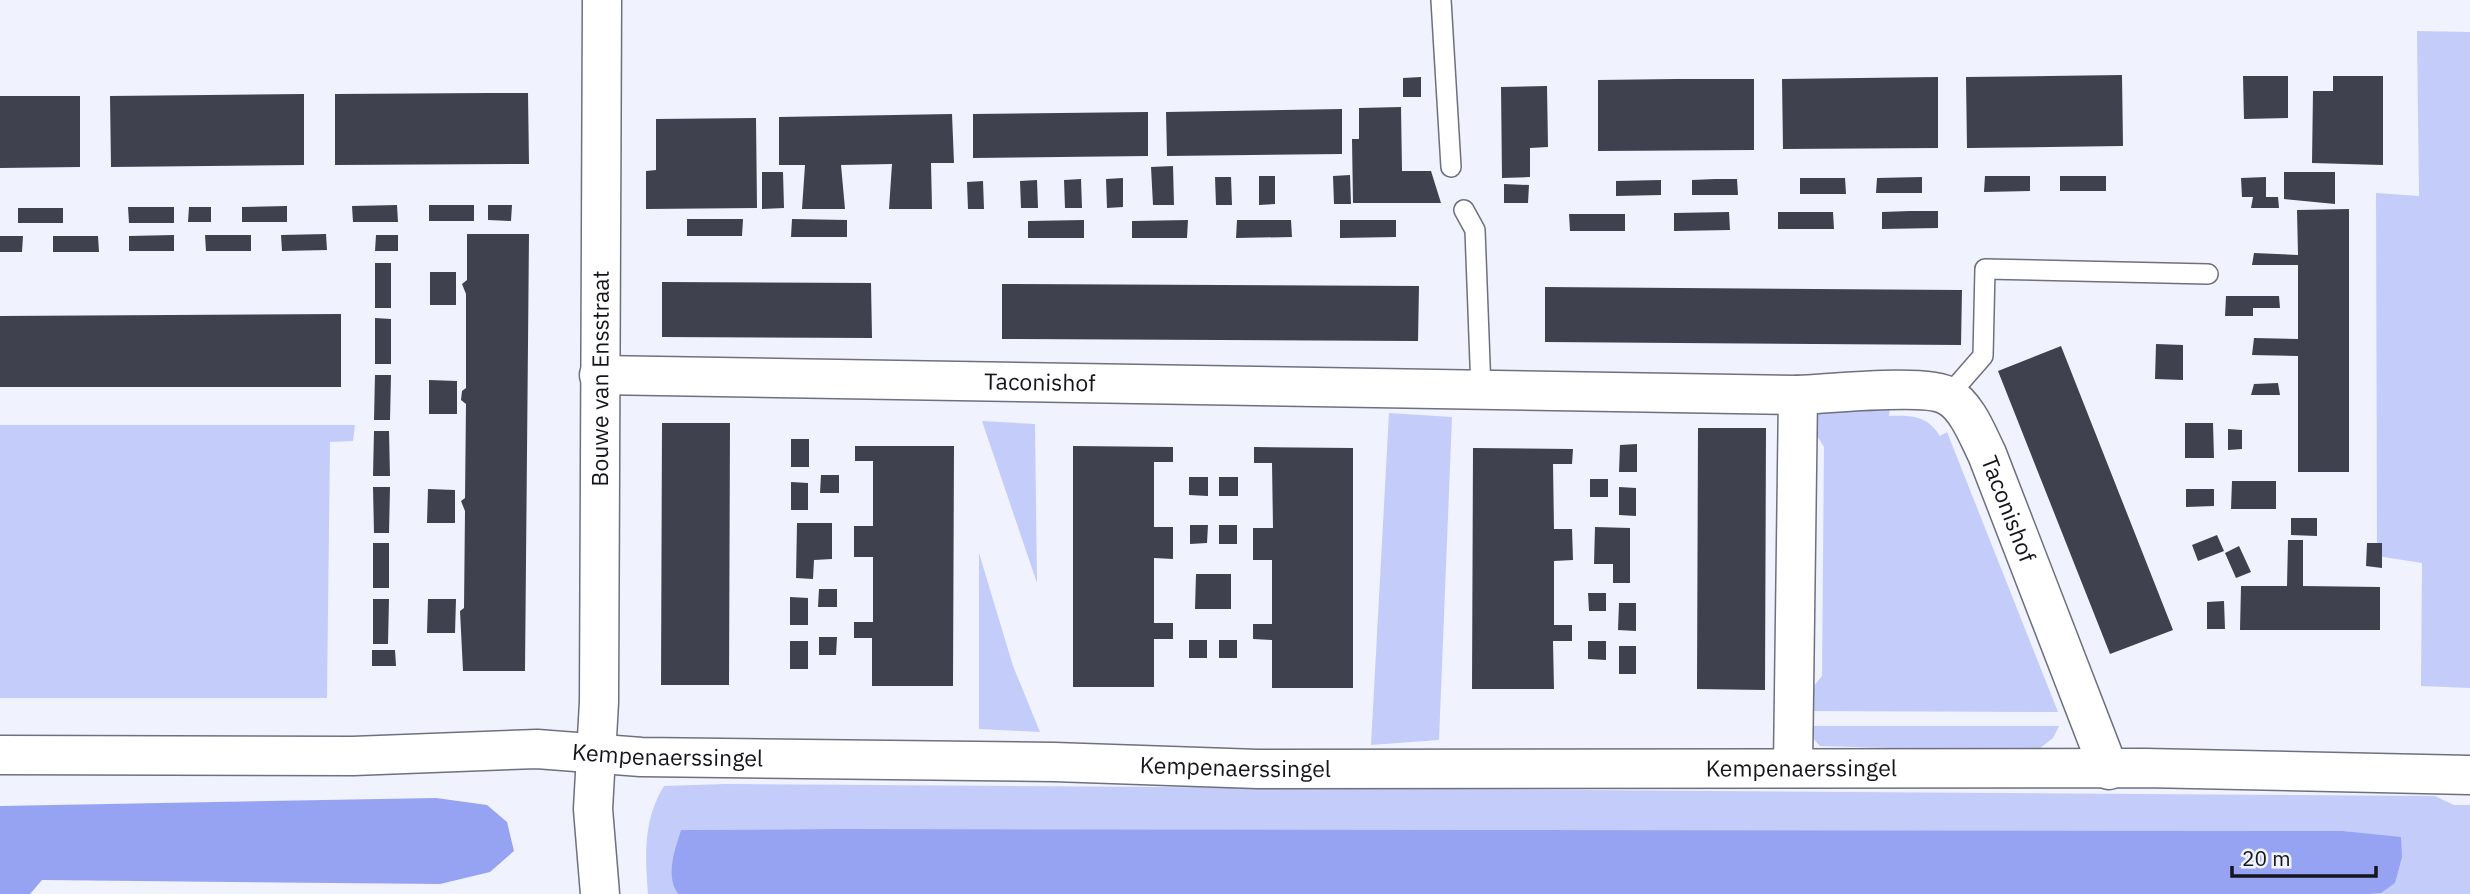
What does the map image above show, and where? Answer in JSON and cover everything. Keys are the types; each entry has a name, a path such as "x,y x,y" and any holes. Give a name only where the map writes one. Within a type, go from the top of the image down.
{"street":[{"name":"Bouwe van Ensstraat","path":"600,894 593,809 596,755 603,0"},
{"name":"Taconishof","path":"599,375 1798,395 1904,389 1948,396 1966,415 1987,454 2109,770"},
{"path":"1793,767 1798,395"},
{"name":"Kempenaerssingel","path":"0,755 353,755 537,749 596,755 1258,769 1793,767 2470,775"}],"lane":[{"path":"1440,0 1451,167"},
{"path":"1464,210 1475,230 1481,390"},
{"path":"1948,396 1983,356 1985,270 2208,274"}],"shaded area":[{"path":"2417,31 2470,32 2470,688 2421,686 2422,563 2377,556 2376,193 2419,196"},
{"path":"1890,404 1889,416 1918,418 1930,424 1940,436 1947,432 2058,712 1808,711 1808,693 1822,676 1824,447 1811,426 1813,415 1820,409"},
{"path":"1389,413 1452,417 1439,740 1371,745"},
{"path":"982,421 1035,424 1037,583"},
{"path":"0,425 355,425 353,441 330,442 327,698 0,698"},
{"path":"979,553 1013,666 1040,732 979,729"},
{"path":"1811,726 2059,726 2053,738 2035,752 1820,746 1811,736"},
{"path":"725,784 2435,796 2454,805 2470,805 2470,894 2369,894 2381,893 2401,838 2343,831 838,829 681,830 675,889 678,894 648,894 647,838 652,812 664,786"}],"water":[{"path":"436,798 487,805 507,822 514,851 490,872 440,884 42,880 30,894 0,894 0,806"},
{"path":"681,830 2343,831 2401,837 2402,857 2395,883 2381,893 2369,894 678,894 674,887 672,862"}],"building":[{"path":"2122,75 2123,146 1967,148 1966,77"},
{"path":"2243,76 2288,76 2288,118 2244,119"},
{"path":"2333,76 2383,76 2383,165 2312,163 2313,91 2333,91"},
{"path":"1421,77 1421,97 1403,97 1403,78"},
{"path":"1938,77 1938,148 1783,149 1782,79"},
{"path":"1754,79 1754,150 1598,151 1598,80"},
{"path":"1547,86 1548,147 1530,148 1530,177 1502,178 1501,87"},
{"path":"528,93 529,164 335,165 335,94"},
{"path":"304,94 304,165 111,167 110,96"},
{"path":"0,96 80,96 80,167 0,168"},
{"path":"1401,107 1402,171 1431,171 1441,203 1353,203 1352,139 1359,139 1359,108"},
{"path":"1342,109 1342,154 1167,156 1166,112"},
{"path":"1148,112 1148,156 973,158 973,114"},
{"path":"952,114 954,163 931,163 932,209 889,209 892,164 841,165 845,209 802,209 805,165 779,165 779,117"},
{"path":"756,118 757,208 646,209 646,171 656,170 656,119"},
{"path":"1173,166 1174,205 1153,205 1151,167"},
{"path":"762,172 783,172 784,208 762,209"},
{"path":"2284,172 2335,172 2335,204 2284,199"},
{"path":"1350,175 1351,204 1334,204 1333,176"},
{"path":"1259,176 1275,176 1275,204 1259,205"},
{"path":"1985,176 2030,176 2030,191 1984,192"},
{"path":"2060,176 2106,176 2106,191 2060,191"},
{"path":"1215,177 1231,177 1232,205 1216,205"},
{"path":"1922,177 1922,193 1876,193 1877,178"},
{"path":"2266,177 2266,197 2278,197 2279,208 2251,208 2253,197 2242,197 2241,178"},
{"path":"1123,178 1123,207 1107,208 1106,179"},
{"path":"1800,178 1845,178 1846,194 1800,194"},
{"path":"1081,179 1082,208 1065,208 1064,180"},
{"path":"1737,179 1738,195 1692,195 1692,180"},
{"path":"1037,180 1038,208 1021,208 1020,181"},
{"path":"1661,180 1661,195 1616,196 1616,181"},
{"path":"983,181 984,209 968,209 967,182"},
{"path":"1504,184 1529,185 1528,203 1504,203"},
{"path":"397,205 398,222 353,222 352,206"},
{"path":"429,205 474,205 474,221 429,221"},
{"path":"488,205 512,205 511,221 488,220"},
{"path":"287,206 287,222 242,222 242,207"},
{"path":"128,207 174,207 174,223 129,223"},
{"path":"189,207 211,207 211,222 188,222"},
{"path":"18,208 63,208 63,223 18,223"},
{"path":"2349,209 2349,472 2298,472 2298,356 2252,355 2254,338 2298,339 2298,265 2252,265 2254,253 2298,255 2297,210"},
{"path":"1938,211 1938,228 1882,229 1882,212"},
{"path":"1729,212 1730,230 1674,231 1674,213"},
{"path":"1778,212 1833,212 1834,229 1778,229"},
{"path":"1569,214 1625,214 1625,231 1570,231"},
{"path":"687,219 743,219 742,236 687,236"},
{"path":"792,219 847,220 847,237 791,237"},
{"path":"1084,220 1084,238 1028,238 1028,221"},
{"path":"1188,220 1187,238 1132,238 1132,221"},
{"path":"1237,220 1291,220 1292,237 1236,238"},
{"path":"1340,220 1396,220 1396,237 1340,238"},
{"path":"326,234 327,250 282,251 281,235"},
{"path":"467,234 529,234 525,671 463,671 460,611 464,608 465,511 461,501 465,498 466,404 461,400 462,391 466,388 466,294 462,284 467,280"},
{"path":"174,235 174,251 129,251 129,236"},
{"path":"205,235 251,235 251,251 206,251"},
{"path":"376,235 398,235 398,251 375,251"},
{"path":"0,236 23,236 22,252 0,252"},
{"path":"53,236 98,236 99,252 53,252"},
{"path":"375,263 391,263 391,308 375,308"},
{"path":"430,272 456,272 456,305 430,305"},
{"path":"662,282 871,283 872,338 662,337"},
{"path":"1002,284 1419,286 1418,341 1002,339"},
{"path":"1545,287 1962,290 1961,345 1545,342"},
{"path":"2226,296 2279,296 2280,308 2253,308 2253,316 2225,316"},
{"path":"341,314 341,387 0,387 0,316"},
{"path":"375,318 391,319 391,364 375,364"},
{"path":"2156,344 2183,345 2183,380 2155,379"},
{"path":"2061,346 2173,630 2110,654 1998,371"},
{"path":"375,375 391,375 390,420 374,420"},
{"path":"429,380 457,381 457,414 429,414"},
{"path":"2278,383 2280,395 2251,395 2254,384"},
{"path":"662,423 730,423 729,685 661,685"},
{"path":"2185,423 2213,423 2214,458 2185,458"},
{"path":"1698,428 1766,428 1765,690 1697,689"},
{"path":"2228,429 2242,430 2242,449 2228,450"},
{"path":"374,431 389,431 390,476 373,476"},
{"path":"791,439 809,439 809,467 791,467"},
{"path":"1637,444 1637,472 1619,472 1620,445"},
{"path":"855,446 954,446 953,686 872,686 872,638 854,638 854,622 873,622 873,557 854,557 854,526 873,526 873,461 855,461"},
{"path":"1073,446 1173,447 1173,462 1154,462 1154,527 1173,527 1173,559 1154,558 1154,623 1173,623 1173,639 1154,639 1154,687 1073,687"},
{"path":"1254,447 1353,448 1353,688 1272,688 1272,640 1253,639 1253,624 1272,624 1272,560 1253,560 1253,528 1273,528 1272,463 1254,463"},
{"path":"1473,448 1573,449 1572,464 1553,464 1554,529 1572,529 1573,560 1554,561 1554,625 1572,625 1572,641 1553,641 1554,689 1472,689"},
{"path":"821,475 839,475 839,493 820,493"},
{"path":"1189,477 1208,477 1208,496 1189,495"},
{"path":"1219,477 1238,477 1238,496 1219,496"},
{"path":"1590,479 1608,479 1608,497 1590,497"},
{"path":"2232,481 2276,481 2276,509 2231,509"},
{"path":"791,482 808,483 808,510 791,510"},
{"path":"373,487 390,487 389,533 374,533"},
{"path":"1619,487 1636,488 1636,516 1619,515"},
{"path":"428,489 455,490 455,523 427,523"},
{"path":"2186,489 2214,489 2214,506 2186,507"},
{"path":"2291,518 2317,518 2317,536 2291,535"},
{"path":"797,523 832,523 832,559 814,560 813,579 796,578"},
{"path":"1190,525 1208,525 1207,543 1190,544"},
{"path":"1219,525 1237,525 1237,544 1219,544"},
{"path":"1595,527 1630,528 1630,583 1613,583 1613,564 1594,564"},
{"path":"2217,535 2224,551 2198,561 2192,545"},
{"path":"2288,540 2303,540 2303,586 2380,587 2380,630 2240,630 2241,586 2287,586"},
{"path":"373,543 389,543 389,588 373,588"},
{"path":"2367,543 2382,543 2382,568 2366,566"},
{"path":"2239,546 2251,572 2236,578 2225,553"},
{"path":"1196,574 1231,574 1231,609 1195,609"},
{"path":"819,589 837,589 837,607 818,607"},
{"path":"1588,593 1606,593 1606,611 1589,611"},
{"path":"790,597 808,598 808,625 790,625"},
{"path":"373,599 389,599 388,644 373,644"},
{"path":"428,599 456,599 455,633 427,633"},
{"path":"2224,601 2225,629 2207,629 2207,602"},
{"path":"1619,603 1636,603 1636,631 1618,630"},
{"path":"819,637 837,637 836,655 819,655"},
{"path":"1189,640 1207,640 1207,658 1189,658"},
{"path":"1219,640 1237,640 1237,658 1219,658"},
{"path":"790,641 808,641 808,669 790,669"},
{"path":"1588,641 1606,641 1606,660 1588,659"},
{"path":"1619,646 1636,646 1636,674 1619,674"},
{"path":"372,650 395,650 396,666 372,666"}]}
